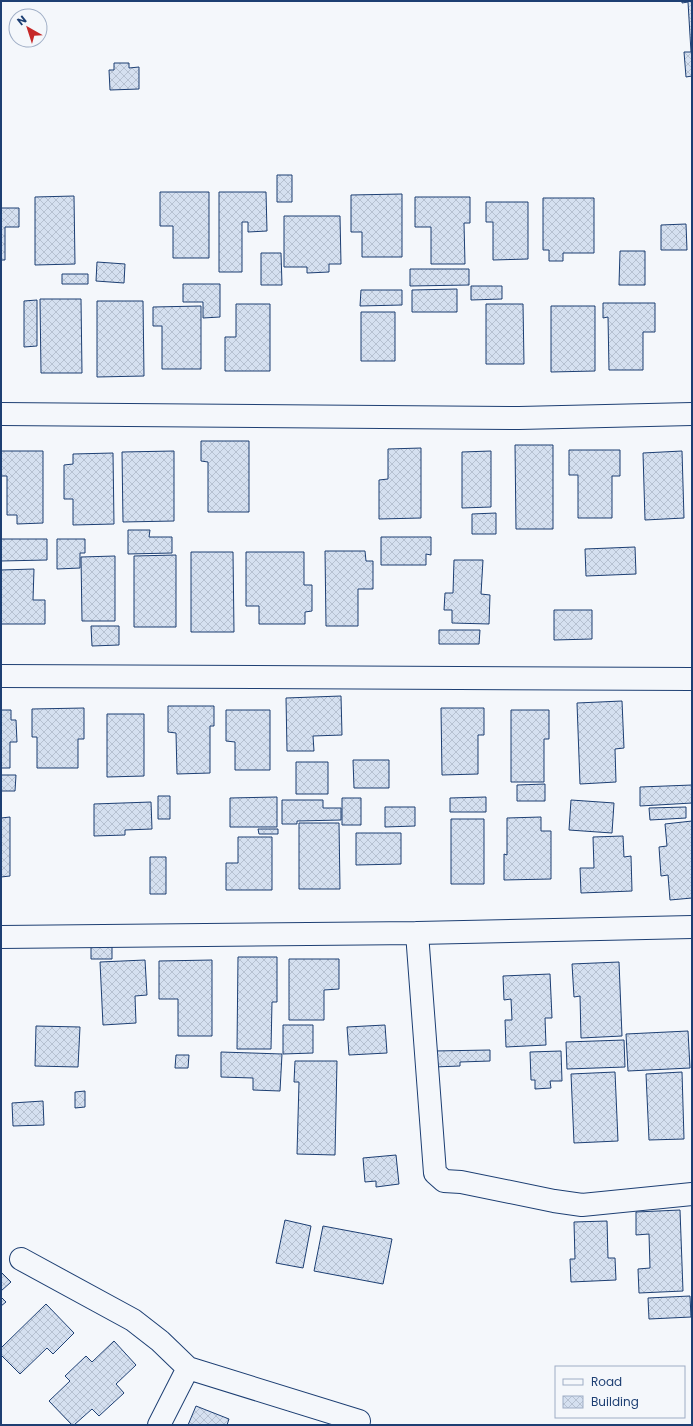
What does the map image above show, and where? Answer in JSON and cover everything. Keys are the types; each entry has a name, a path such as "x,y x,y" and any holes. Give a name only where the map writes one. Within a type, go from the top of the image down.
{"street":[{"path":"1,414 519,418 692,414"},
{"path":"1,676 692,678"},
{"path":"1,937 417,933 692,927"},
{"path":"417,933 435,1173 444,1181 461,1182 554,1201 582,1204 692,1194"},
{"path":"21,1259 133,1320 160,1341 188,1368 359,1421"},
{"path":"159,1425 188,1368"}],"building":[{"path":"682,1 692,1 692,76 686,77 684,52 691,52 688,2 682,3"},
{"path":"114,63 129,63 129,68 139,67 139,89 110,90 109,70 114,70"},
{"path":"277,175 292,175 292,202 277,202"},
{"path":"160,192 209,192 209,258 173,258 173,226 160,226"},
{"path":"219,192 266,192 267,231 248,232 248,222 242,222 242,272 219,272"},
{"path":"402,194 402,257 362,257 362,232 351,232 351,195"},
{"path":"74,196 75,264 35,265 35,197"},
{"path":"415,197 470,197 470,223 464,223 465,264 431,264 431,227 415,227"},
{"path":"543,198 594,198 594,253 563,253 563,261 549,261 549,250 543,250"},
{"path":"486,202 528,202 528,259 493,260 493,222 486,222"},
{"path":"1,208 19,208 19,227 5,227 5,260 1,260"},
{"path":"284,216 340,216 341,264 329,264 329,272 307,273 307,267 284,267"},
{"path":"686,224 687,250 661,250 661,225"},
{"path":"620,251 645,251 645,285 619,285"},
{"path":"261,253 281,253 282,285 261,285"},
{"path":"97,262 125,264 124,283 96,281"},
{"path":"410,269 469,269 469,285 410,286"},
{"path":"62,274 88,274 88,284 62,284"},
{"path":"183,284 220,284 220,317 203,318 203,302 183,302"},
{"path":"471,286 502,286 502,299 471,300"},
{"path":"457,289 457,312 412,312 412,290"},
{"path":"361,290 402,290 402,305 360,306"},
{"path":"40,299 81,299 82,373 41,373"},
{"path":"37,300 37,346 24,347 24,301"},
{"path":"97,301 143,301 144,376 97,377"},
{"path":"603,303 655,303 655,332 643,332 643,370 609,370 608,317 603,318"},
{"path":"236,304 270,304 270,371 225,371 225,337 236,337"},
{"path":"486,304 523,304 524,364 486,364"},
{"path":"201,306 201,369 162,369 162,326 153,326 153,307"},
{"path":"551,306 595,306 595,371 551,372"},
{"path":"361,312 395,312 395,361 361,361"},
{"path":"201,441 249,441 249,512 208,512 208,462 201,461"},
{"path":"515,445 553,445 553,529 516,529"},
{"path":"421,448 421,518 379,519 379,480 388,479 388,449"},
{"path":"569,450 620,450 620,476 612,476 612,518 578,518 578,475 569,475"},
{"path":"1,451 43,451 43,523 17,524 17,515 7,515 7,476 1,476"},
{"path":"174,451 174,521 123,522 122,452"},
{"path":"491,451 491,507 462,508 462,452"},
{"path":"682,451 684,518 645,520 643,453"},
{"path":"113,453 114,524 73,525 73,499 64,499 64,465 73,464 73,454"},
{"path":"496,513 496,534 472,534 472,514"},
{"path":"128,530 150,530 149,537 172,537 172,553 128,554"},
{"path":"381,537 431,537 431,555 426,554 426,565 381,565"},
{"path":"1,539 47,539 47,560 1,561"},
{"path":"57,539 85,539 85,553 80,553 80,568 57,569"},
{"path":"635,547 636,574 586,576 585,549"},
{"path":"325,551 365,551 366,561 373,561 373,589 358,589 358,626 326,626"},
{"path":"191,552 233,552 234,632 191,632"},
{"path":"246,552 304,552 304,585 312,585 312,611 305,612 305,624 259,624 259,606 246,606"},
{"path":"176,555 176,627 134,627 134,556"},
{"path":"115,556 115,621 82,621 81,557"},
{"path":"454,560 483,560 481,594 490,595 489,624 452,623 452,610 444,610 445,593 453,593"},
{"path":"34,569 33,600 45,600 45,624 1,624 1,570"},
{"path":"554,610 592,610 592,639 554,640"},
{"path":"91,626 119,626 119,645 92,646"},
{"path":"439,630 480,630 479,644 439,644"},
{"path":"341,696 342,735 313,736 314,751 287,751 286,698"},
{"path":"622,701 624,748 615,749 616,782 580,784 577,703"},
{"path":"168,706 214,706 214,726 210,726 210,773 177,774 176,733 168,732"},
{"path":"84,708 84,739 78,739 78,768 37,768 37,737 32,737 32,709"},
{"path":"441,708 484,708 484,735 478,735 478,774 442,775"},
{"path":"1,710 11,710 11,720 16,720 17,742 10,742 10,768 1,768"},
{"path":"226,710 270,710 270,770 235,770 235,742 226,741"},
{"path":"511,710 549,710 549,739 544,739 544,782 511,782"},
{"path":"107,714 144,714 144,776 107,777"},
{"path":"353,760 389,760 389,788 354,788"},
{"path":"296,762 328,762 328,794 296,794"},
{"path":"1,775 16,775 15,791 1,791"},
{"path":"545,784 545,801 517,801 517,785"},
{"path":"692,785 692,803 640,806 640,787"},
{"path":"158,796 170,796 170,819 158,819"},
{"path":"277,797 277,827 230,827 230,798"},
{"path":"486,797 486,812 450,812 450,798"},
{"path":"342,798 361,798 361,825 342,825"},
{"path":"282,800 323,800 323,808 341,808 341,820 297,821 297,824 282,824"},
{"path":"571,800 614,803 612,833 569,830"},
{"path":"151,802 152,829 125,830 125,835 94,836 94,804"},
{"path":"385,807 415,807 415,826 385,827"},
{"path":"686,807 686,818 650,820 649,808"},
{"path":"10,817 10,876 1,877 1,818"},
{"path":"541,817 541,831 551,831 551,879 504,880 504,854 507,855 507,818"},
{"path":"451,819 484,819 484,884 451,884"},
{"path":"692,821 692,898 670,900 668,875 661,876 659,847 667,846 665,824"},
{"path":"299,823 339,823 340,889 299,889"},
{"path":"258,829 278,829 278,834 259,834"},
{"path":"356,833 401,833 401,864 356,865"},
{"path":"623,836 624,857 631,856 632,891 581,893 580,868 594,868 593,837"},
{"path":"238,837 272,837 272,890 226,890 226,863 238,863"},
{"path":"150,857 166,857 166,894 150,894"},
{"path":"91,946 112,946 112,959 91,959"},
{"path":"238,957 277,957 277,1002 272,1002 271,1049 237,1049"},
{"path":"289,959 339,959 339,989 324,990 324,1020 289,1020"},
{"path":"145,960 147,995 135,996 136,1023 103,1025 100,962"},
{"path":"212,960 212,1036 178,1036 178,999 159,999 159,961"},
{"path":"619,962 622,1036 581,1038 580,996 574,997 572,964"},
{"path":"550,974 552,1018 545,1018 546,1045 506,1047 505,1020 512,1020 511,999 504,1000 503,976"},
{"path":"283,1025 313,1025 313,1053 283,1054"},
{"path":"385,1025 387,1053 349,1055 347,1027"},
{"path":"36,1026 80,1027 78,1067 35,1066"},
{"path":"688,1031 690,1068 628,1071 626,1034"},
{"path":"624,1040 625,1067 567,1069 566,1042"},
{"path":"490,1050 490,1061 460,1062 460,1066 434,1067 434,1051"},
{"path":"561,1051 562,1081 550,1081 551,1088 535,1089 535,1080 531,1080 530,1052"},
{"path":"221,1052 282,1054 280,1091 253,1090 253,1078 221,1077"},
{"path":"176,1055 189,1055 188,1068 175,1068"},
{"path":"295,1061 337,1061 335,1155 297,1154 299,1082 294,1082"},
{"path":"615,1072 618,1141 574,1143 571,1074"},
{"path":"682,1072 684,1139 649,1140 646,1074"},
{"path":"85,1091 85,1107 75,1108 75,1092"},
{"path":"43,1101 44,1125 13,1126 12,1103"},
{"path":"396,1155 399,1184 376,1187 376,1181 365,1182 363,1158"},
{"path":"680,1210 683,1291 639,1293 638,1269 650,1268 649,1234 636,1235 636,1212"},
{"path":"285,1220 311,1226 303,1268 276,1263"},
{"path":"607,1221 608,1258 615,1258 616,1280 571,1282 570,1259 575,1259 574,1222"},
{"path":"323,1226 392,1239 383,1284 314,1271"},
{"path":"1,1272 11,1282 1,1291"},
{"path":"690,1296 691,1317 649,1319 648,1298"},
{"path":"1,1297 6,1302 1,1306"},
{"path":"46,1304 74,1333 53,1354 47,1348 20,1374 1,1355 1,1348"},
{"path":"114,1341 136,1365 116,1384 124,1393 99,1416 92,1409 74,1425 72,1425 49,1401 70,1381 65,1376 86,1356 92,1362"},
{"path":"196,1406 229,1419 227,1425 188,1425"}]}
